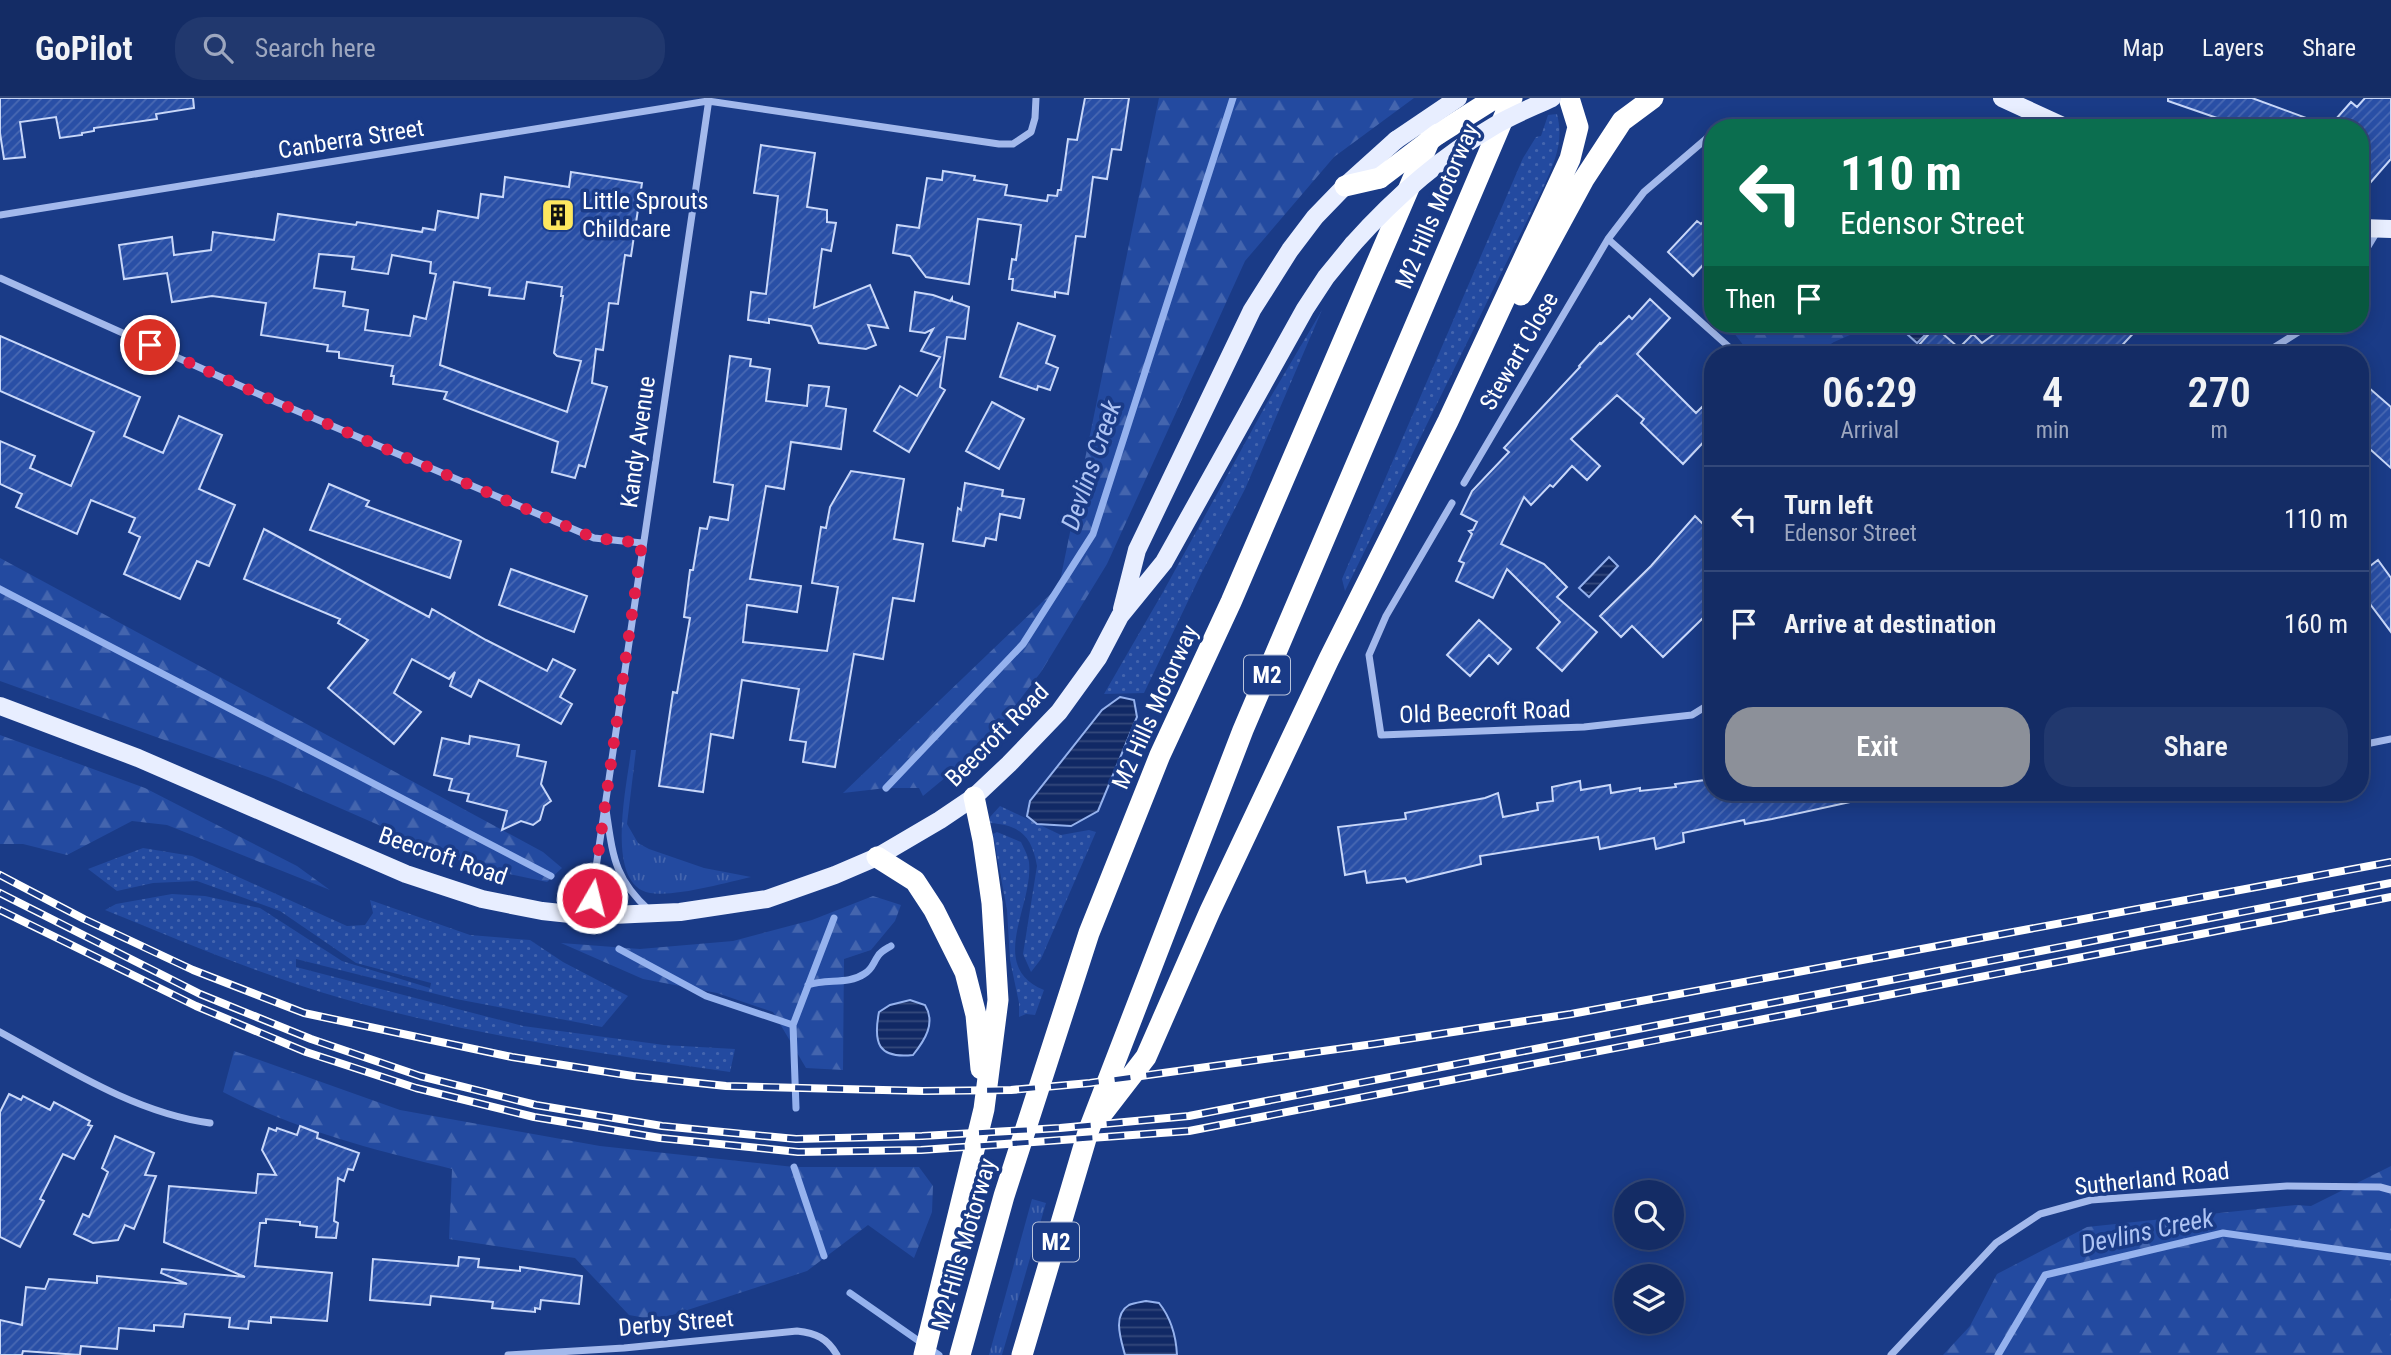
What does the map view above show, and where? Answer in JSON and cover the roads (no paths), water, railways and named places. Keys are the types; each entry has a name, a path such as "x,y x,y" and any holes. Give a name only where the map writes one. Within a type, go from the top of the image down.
{"highway":[{"name":"M2 Hills Motorway","path":"960,1355 1004,1196 1089,933 1160,755 1236,589 1448,98"},
{"path":"1345,186 1380,178 1438,134 1496,98"},
{"name":"M2 Hills Motorway","path":"1023,1354 1088,1132 1243,730 1512,98"},
{"name":"M2","path":"1088,1132 1146,1057 1210,911 1329,659 1448,421 1570,159 1578,127 1569,98"},
{"name":"M2","path":"1448,421 1469,393 1584,178 1622,121 1653,98"},
{"path":"924,1355 984,1109 998,1000 992,903 974,797"},
{"path":"877,857 915,881 934,910 965,972 976,1015 984,1109"}],"main road":[{"name":"Beecroft Road","path":"1120,616 1138,550 1252,310 1290,250 1315,217 1345,186 1396,140 1458,98"},
{"name":"Beecroft Road","path":"0,706 138,758 406,874 444,888 522,908 589,916 653,914 722,907 767,898 835,875 877,857 974,797 1059,712 1098,658 1120,616 1164,562 1326,277 1374,220 1427,172 1494,126 1552,98"},
{"path":"2002,98 2048,119"}],"street":[{"name":"Canberra Street","path":"0,215 709,99 1013,144 1031,132 1036,98"},
{"name":"Kandy Avenue","path":"589,916 709,99"},
{"name":"Stewart Close","path":"1464,482 1608,239 1644,192 1704,141"},
{"path":"1608,239 1704,325"},
{"path":"0,278 274,401 594,538 642,543"},
{"path":"1713,333 1728,346"},
{"path":"2277,346 2297,333"},
{"name":"Old Beecroft Road","path":"1452,503 1386,617 1369,655 1381,735 1584,727 1692,715 1704,708"},
{"path":"2369,743 2391,739"},
{"path":"605,799 612,847 622,881 653,914"},
{"path":"0,1032 120,1096 183,1119 210,1123"},
{"name":"Sutherland Road","path":"1891,1355 1996,1243 2040,1214 2091,1200 2261,1188 2380,1187 2391,1190"},
{"name":"Derby Street","path":"509,1355 624,1348 797,1331 814,1333 829,1342 836,1355"}],"waterway":[{"name":"Devlins Creek","path":"886,788 1023,644 1093,534 1233,98"},
{"path":"0,589 551,876"},
{"name":"Devlins Creek","path":"796,1108 793,1025 834,918"},
{"path":"808,985 858,977 869,970 879,954 891,946"},
{"path":"619,949 706,996 793,1025"},
{"name":"Devlins Creek","path":"794,1167 824,1256"},
{"name":"Devlins Creek","path":"1998,1355 2045,1275 2223,1233 2391,1257"},
{"name":"Devlins Creek","path":"850,1293 939,1355"}],"railway":[{"path":"0,875 84,919 193,970 304,1013 512,1057 633,1076 726,1086 923,1091 1011,1090 1090,1083 1571,1014 2391,862"},
{"path":"0,893 200,994 311,1039 420,1076 536,1105 662,1126 796,1139 922,1136 1060,1128 1189,1116 2391,883"},
{"path":"0,910 196,1006 306,1052 416,1088 534,1117 660,1138 798,1152 921,1150 1189,1131 2391,897"}],"place":[{"name":"Little Sprouts Childcare","path":"558,215"}]}
